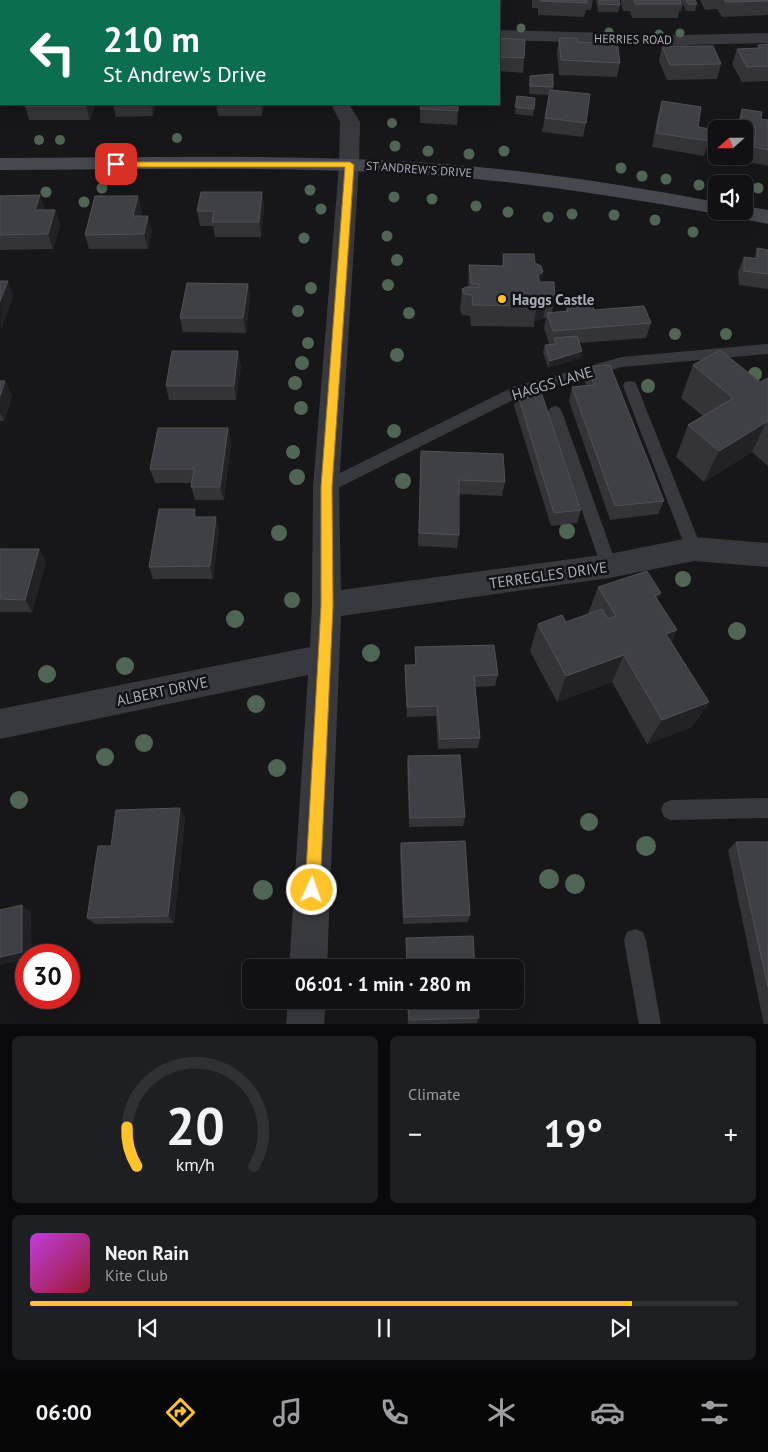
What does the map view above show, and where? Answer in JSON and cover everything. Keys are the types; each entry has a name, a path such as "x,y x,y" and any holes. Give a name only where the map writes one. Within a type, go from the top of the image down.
{"street":[{"name":"HERRIES ROAD","path":"500,36 683,40 768,38"},
{"path":"308,959 327,606 326,487 350,165 348,155 350,122 341,105"},
{"name":"ST ANDREW'S DRIVE","path":"0,164 350,165 501,175 603,188 708,207"},
{"path":"753,214 768,217"},
{"name":"TERREGLES DRIVE","path":"327,606 608,566 694,549 768,555"},
{"name":"ALBERT DRIVE","path":"0,724 324,658"},
{"path":"306,1024 307,1009"}],"lane":[{"name":"HAGGS LANE","path":"326,487 518,391 622,362 768,349"},
{"path":"630,386 694,549"},
{"path":"554,412 608,566"},
{"path":"672,810 768,808"},
{"path":"635,940 650,1024"}],"building":[{"path":"587,0 587,3 540,1"},
{"path":"599,0 619,0 620,5 599,4"},
{"path":"634,0 680,0 681,4 635,4"},
{"path":"686,0 695,0 697,4 688,4"},
{"path":"724,0 768,0 768,1 726,2"},
{"path":"500,38 525,40 524,58 500,57"},
{"path":"559,38 577,38 577,42 601,43 600,40 617,40 620,63 561,60"},
{"path":"768,44 768,66 747,67 737,49 760,48 758,45"},
{"path":"662,46 713,46 721,64 670,65"},
{"path":"553,74 553,87 530,86 530,76"},
{"path":"550,90 590,94 586,123 545,118"},
{"path":"517,96 535,98 534,109 515,107"},
{"path":"662,101 701,107 698,127 708,129 708,141 656,133"},
{"path":"25,105 86,105 86,106"},
{"path":"421,105 458,105 458,111 420,109"},
{"path":"742,109 762,112 761,119 768,120 768,150 754,147 756,127 753,127 753,120 741,120"},
{"path":"201,192 262,192 259,222 212,222 214,211 197,211"},
{"path":"40,195 35,210 55,210 48,234 0,235 0,196"},
{"path":"95,196 138,196 133,216 148,216 144,234 85,235"},
{"path":"757,248 768,250 768,274 744,271 744,257 758,259"},
{"path":"503,254 534,254 535,263 541,266 543,272 538,275 539,282 554,282 555,297 547,297 537,302 537,306 473,305 472,295 464,294 462,289 466,287 479,287 479,284 471,284 469,265 504,266"},
{"path":"0,281 8,281 0,301"},
{"path":"187,283 248,284 243,318 180,318"},
{"path":"592,304 594,310 644,306 651,323 553,331 547,313 568,311 567,306"},
{"path":"577,336 582,351 550,361 545,345 556,344 554,338"},
{"path":"720,350 760,382 768,378 768,421 719,451 688,425 733,398 693,365"},
{"path":"172,351 238,351 234,386 166,386"},
{"path":"610,365 664,501 615,506 572,387 594,385 588,367"},
{"path":"0,381 5,381 0,396"},
{"path":"540,389 581,510 554,513 517,392"},
{"path":"158,428 228,428 220,487 191,487 194,469 150,469"},
{"path":"421,451 503,454 505,482 459,480 459,535 419,533"},
{"path":"159,509 195,509 194,517 216,517 210,566 149,567"},
{"path":"0,549 39,549 25,600 0,599"},
{"path":"647,571 661,593 655,596 677,630 666,634 709,702 662,720 624,655 566,676 538,624 562,615 566,622 602,609 608,619 616,616 598,587"},
{"path":"494,645 498,675 474,676 480,738 440,739 437,706 407,707 405,665 416,665 415,647"},
{"path":"460,755 465,817 410,818 408,756"},
{"path":"180,808 168,916 87,918 98,846 111,846 116,810"},
{"path":"465,841 470,915 404,917 401,843"},
{"path":"736,842 768,842 768,987"},
{"path":"22,905 22,944 15,944 15,954 0,957 0,910"},
{"path":"473,936 474,959 407,959 406,938"},
{"path":"408,1009 478,1009 479,1018 409,1020"}],"place":[{"name":"Haggs Castle","path":"502,299"}],"route":[{"path":"116,164 350,165 326,487 327,606 312,890"}]}
